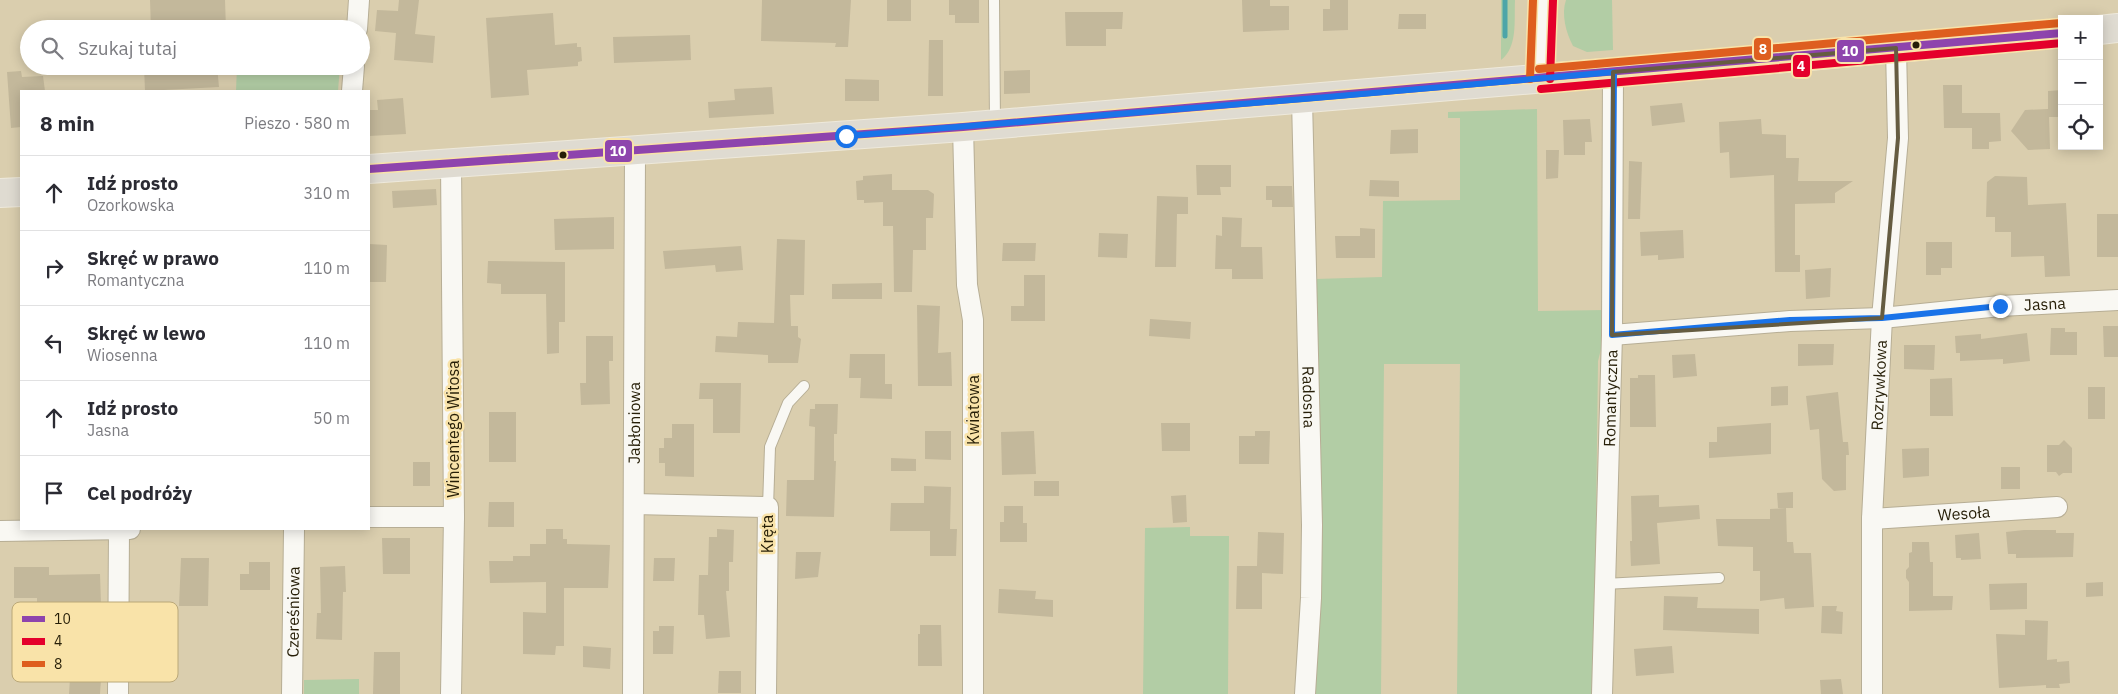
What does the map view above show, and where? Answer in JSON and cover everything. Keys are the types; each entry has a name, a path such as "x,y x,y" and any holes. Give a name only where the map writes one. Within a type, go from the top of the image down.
{"main road":[{"path":"2103,30 2118,28"},
{"path":"370,169 995,125 2058,33"},
{"path":"0,193 20,192"}],"street":[{"path":"358,20 359,0"},
{"path":"1540,79 1543,0"},
{"name":"Rozrywkowa","path":"1872,694 1872,519 1882,318 1898,138 1896,48"},
{"name":"Romantyczna","path":"1602,694 1612,335 1614,72"},
{"path":"352,90 353,75"},
{"name":"Radosna","path":"1302,99 1312,525 1311,598 1305,694"},
{"name":"Kwiatowa","path":"963,127 967,285 973,320 972,694"},
{"name":"Jabłoniowa","path":"633,694 635,151"},
{"name":"Wincentego Witosa","path":"450,694 454,517 451,163"},
{"name":"Jasna","path":"1612,335 1790,320 1882,318 2000,306 2118,300"},
{"name":"Kręta","path":"634,504 768,507 766,694"},
{"name":"Wesoła","path":"1872,519 2057,507"},
{"path":"370,517 454,517"},
{"path":"0,531 60,530"},
{"path":"119,530 119,602"},
{"name":"Czereśniowa","path":"292,694 294,530"}],"lane":[{"path":"994,0 995,125"},
{"path":"768,507 770,447 788,403 804,386"},
{"path":"1604,584 1719,578"}],"highlighted area":[{"path":"1896,48 1898,138 1882,318 1612,335 1613,72"}],"green space":[{"path":"1501,0 1515,0 1515,25 1513,41 1506,55 1501,60"},
{"path":"1566,0 1612,0 1613,50 1587,52 1573,46 1565,23 1564,11"},
{"path":"237,75 339,75 338,90 236,90"},
{"path":"1537,109 1538,311 1606,310 1606,329 1598,361 1594,694 1457,694 1460,364 1384,364 1381,694 1312,694 1321,601 1315,279 1382,277 1383,201 1460,200 1460,118 1448,118 1448,112"},
{"path":"1190,527 1190,536 1229,536 1228,694 1143,694 1145,528"},
{"path":"359,679 359,694 304,694 304,680"}],"building":[{"path":"150,0 225,0 226,20 151,20"},
{"path":"399,0 419,0 415,34 435,36 433,63 394,60 396,33 375,31 377,10 398,11"},
{"path":"762,0 851,0 848,47 835,47 836,43 761,41"},
{"path":"887,0 911,0 911,21 887,21"},
{"path":"949,0 979,0 979,23 955,23 955,15 949,15"},
{"path":"1242,0 1270,0 1270,6 1289,6 1289,30 1243,32"},
{"path":"1330,0 1348,0 1348,30 1323,31 1323,9 1330,9"},
{"path":"1065,12 1123,12 1122,29 1106,29 1106,46 1066,46"},
{"path":"553,13 555,45 577,43 577,47 581,47 582,61 578,62 578,66 527,70 529,95 491,98 486,18"},
{"path":"1399,14 1426,14 1426,29 1398,29"},
{"path":"690,35 691,60 614,63 613,37"},
{"path":"929,40 943,40 943,96 928,96"},
{"path":"1030,70 1030,93 1004,94 1004,71"},
{"path":"20,71 22,77 43,76 45,90 20,90 20,127 11,128 7,72"},
{"path":"144,75 218,75 219,87 145,90"},
{"path":"845,79 879,80 879,101 845,101"},
{"path":"1943,85 1962,85 1962,113 2000,113 2001,141 1989,142 1989,149 1972,149 1972,128 1944,128"},
{"path":"772,87 774,114 709,118 708,102 735,100 734,89"},
{"path":"2058,90 2058,117 2049,117 2050,149 2028,150 2011,131 2025,110 2048,109 2048,91"},
{"path":"403,98 406,134 370,136 370,110 378,110 377,100"},
{"path":"1682,103 1685,122 1652,126 1650,106"},
{"path":"1590,119 1592,142 1585,142 1585,155 1564,155 1563,120"},
{"path":"1761,119 1762,134 1786,135 1786,158 1799,158 1798,181 1853,181 1835,193 1835,203 1795,204 1795,255 1800,255 1800,272 1775,272 1774,175 1730,178 1729,152 1720,153 1719,122"},
{"path":"1418,129 1418,153 1390,154 1391,130"},
{"path":"1546,150 1559,150 1558,178 1546,179"},
{"path":"1629,161 1642,162 1640,219 1628,219"},
{"path":"1196,165 1231,165 1231,187 1220,187 1221,195 1197,195"},
{"path":"892,174 892,190 928,190 934,194 933,218 926,218 926,250 913,250 912,292 894,292 893,226 883,226 883,202 864,203 864,200 857,200 856,181 863,180 863,176"},
{"path":"1995,176 2027,177 2028,205 2066,203 2070,276 2045,277 2044,256 2011,257 2011,232 1995,232 1995,217 1986,217 1987,182"},
{"path":"1370,180 1399,181 1399,197 1369,196"},
{"path":"1266,186 1292,186 1293,207 1272,207 1272,200 1266,200"},
{"path":"436,189 437,205 393,208 392,191"},
{"path":"1157,196 1188,197 1188,214 1177,214 1176,267 1155,267"},
{"path":"2097,214 2118,214 2118,257 2097,257"},
{"path":"614,217 614,249 555,250 554,219"},
{"path":"1222,217 1242,218 1241,247 1262,247 1263,279 1232,279 1232,269 1215,269 1216,235 1222,236"},
{"path":"1360,228 1375,229 1375,258 1336,258 1335,236 1360,236"},
{"path":"1683,230 1684,258 1658,260 1658,255 1641,256 1640,232"},
{"path":"1099,233 1128,234 1127,258 1098,257"},
{"path":"777,239 805,240 804,295 790,295 791,326 798,326 798,337 801,339 798,363 768,363 768,355 715,352 716,336 737,337 738,322 774,323"},
{"path":"1926,242 1952,242 1952,268 1941,268 1941,275 1926,275"},
{"path":"1003,243 1036,243 1035,261 1002,261"},
{"path":"370,244 387,245 386,282 370,282"},
{"path":"741,246 743,270 716,272 715,265 665,269 663,251"},
{"path":"488,261 565,262 565,322 559,322 559,353 547,354 546,294 501,294 501,284 487,283"},
{"path":"1831,268 1830,297 1806,299 1805,270"},
{"path":"1024,275 1045,275 1045,321 1011,321 1011,306 1024,306"},
{"path":"882,283 882,299 832,299 832,284"},
{"path":"917,305 940,306 938,353 951,352 952,386 918,386"},
{"path":"1150,319 1191,322 1190,339 1149,336"},
{"path":"2103,326 2118,326 2118,357 2104,357"},
{"path":"2051,328 2065,328 2065,332 2077,332 2077,355 2050,355"},
{"path":"2027,333 2030,361 2003,364 2003,359 1960,361 1960,353 1956,353 1955,336 1981,334 1981,339"},
{"path":"586,336 613,336 613,361 609,361 610,404 581,405 580,383 586,383"},
{"path":"1798,344 1834,344 1833,365 1798,366"},
{"path":"1904,345 1935,345 1934,370 1904,369"},
{"path":"850,354 885,354 885,384 892,384 892,399 860,398 861,378 849,378"},
{"path":"1695,354 1697,376 1673,378 1672,355"},
{"path":"1638,375 1655,375 1656,427 1630,427 1630,378 1638,378"},
{"path":"1952,378 1953,416 1930,416 1930,379"},
{"path":"700,383 741,383 740,433 713,433 713,399 699,399"},
{"path":"1788,386 1788,405 1771,406 1771,387"},
{"path":"2088,387 2105,387 2105,419 2088,419"},
{"path":"1838,392 1843,442 1848,442 1849,455 1846,455 1846,490 1834,491 1822,479 1819,429 1810,430 1806,396"},
{"path":"815,404 838,404 837,434 834,434 834,461 836,461 834,517 786,516 787,480 814,480 815,427 809,426 810,409 815,409"},
{"path":"489,412 516,412 516,462 489,462"},
{"path":"1161,423 1190,423 1190,451 1162,451"},
{"path":"1771,423 1771,454 1709,458 1709,442 1717,442 1717,427"},
{"path":"672,424 694,424 694,477 665,476 665,463 659,463 659,448 664,448 664,438 672,438"},
{"path":"925,431 951,431 951,460 925,459"},
{"path":"1034,431 1036,474 1002,475 1001,432"},
{"path":"1255,431 1270,431 1269,464 1239,464 1239,436 1255,436"},
{"path":"2064,440 2072,448 2072,473 2063,473 2059,476 2056,472 2047,472 2047,445 2059,445"},
{"path":"1929,448 1929,476 1903,478 1902,449"},
{"path":"891,458 916,459 916,471 891,471"},
{"path":"413,462 430,462 430,486 413,486"},
{"path":"2001,467 2020,467 2020,489 2001,489"},
{"path":"1034,481 1059,481 1059,496 1034,496"},
{"path":"924,486 951,487 950,529 957,529 956,556 930,556 930,531 890,531 891,503 924,503"},
{"path":"1793,492 1793,508 1778,508 1777,493"},
{"path":"1186,495 1187,522 1173,523 1171,496"},
{"path":"1659,495 1659,507 1699,505 1700,519 1657,523 1660,564 1631,566 1631,496"},
{"path":"489,502 514,502 514,527 488,527"},
{"path":"1004,506 1023,506 1023,523 1027,523 1027,542 1000,542 1000,522 1004,522"},
{"path":"1786,508 1787,542 1793,542 1794,553 1811,553 1814,607 1785,609 1784,598 1760,601 1760,571 1753,571 1753,547 1718,546 1716,519 1770,519 1770,509"},
{"path":"546,529 563,529 563,539 567,539 567,544 610,545 608,588 564,588 564,646 556,646 555,655 523,654 523,612 546,613 546,582 490,583 489,561 513,561 513,556 530,556 530,544 546,544"},
{"path":"717,529 734,530 733,562 729,562 729,591 726,591 730,637 706,639 704,615 698,615 699,575 708,575 709,537 717,537"},
{"path":"2056,530 2056,533 2074,533 2073,557 2016,558 2016,554 2008,554 2006,532"},
{"path":"1258,532 1284,533 1283,574 1262,573 1262,609 1236,609 1237,566 1257,566"},
{"path":"1979,533 1981,559 1961,560 1961,558 1956,558 1955,535"},
{"path":"382,538 410,538 410,574 383,574"},
{"path":"1912,542 1929,542 1930,562 1933,562 1933,596 1953,596 1952,610 1909,611 1909,582 1906,578 1906,570 1909,567 1909,553 1912,552"},
{"path":"796,552 821,552 818,577 795,579"},
{"path":"181,558 209,558 208,606 179,606"},
{"path":"654,558 675,558 674,581 653,581"},
{"path":"249,562 270,562 270,590 240,590 240,574 249,574"},
{"path":"345,566 346,592 343,592 342,640 316,639 317,613 321,613 320,567"},
{"path":"14,567 49,567 49,575 100,574 101,602 37,602 37,598 14,598"},
{"path":"2103,582 2103,596 2086,597 2086,583"},
{"path":"2027,583 2027,609 1990,610 1989,584"},
{"path":"999,589 1036,591 1035,599 1053,600 1053,617 998,613"},
{"path":"1664,596 1698,597 1697,608 1759,609 1759,634 1663,630"},
{"path":"1822,606 1837,606 1836,611 1843,612 1842,634 1821,633"},
{"path":"2025,620 2048,621 2047,660 2057,659 2057,662 2069,661 2070,683 2059,684 2060,688 2046,688 2046,685 1999,688 1996,634 2025,635"},
{"path":"920,625 941,625 942,666 918,666 918,634 920,634"},
{"path":"659,626 674,626 673,654 653,654 653,631 659,631"},
{"path":"583,646 611,648 610,669 583,667"},
{"path":"1672,646 1674,673 1636,676 1634,649"},
{"path":"374,652 400,652 400,694 373,694"},
{"path":"719,671 741,671 741,693 718,693"},
{"path":"1841,679 1843,694 1821,694 1820,680"},
{"path":"70,682 101,682 100,694 69,694"}],"waterway":[{"path":"1505,0 1505,36"}],"transit line":[{"name":"8","path":"1530,79 1533,0"},
{"name":"4","path":"1550,79 1553,0"},
{"name":"8","path":"1539,69 2058,23"},
{"name":"10","path":"370,169 963,127 2058,33"},
{"name":"4","path":"1541,89 2058,43"}],"route":[{"path":"846,136 1614,72 1612,335 1790,320 1882,318 2000,306"}]}
